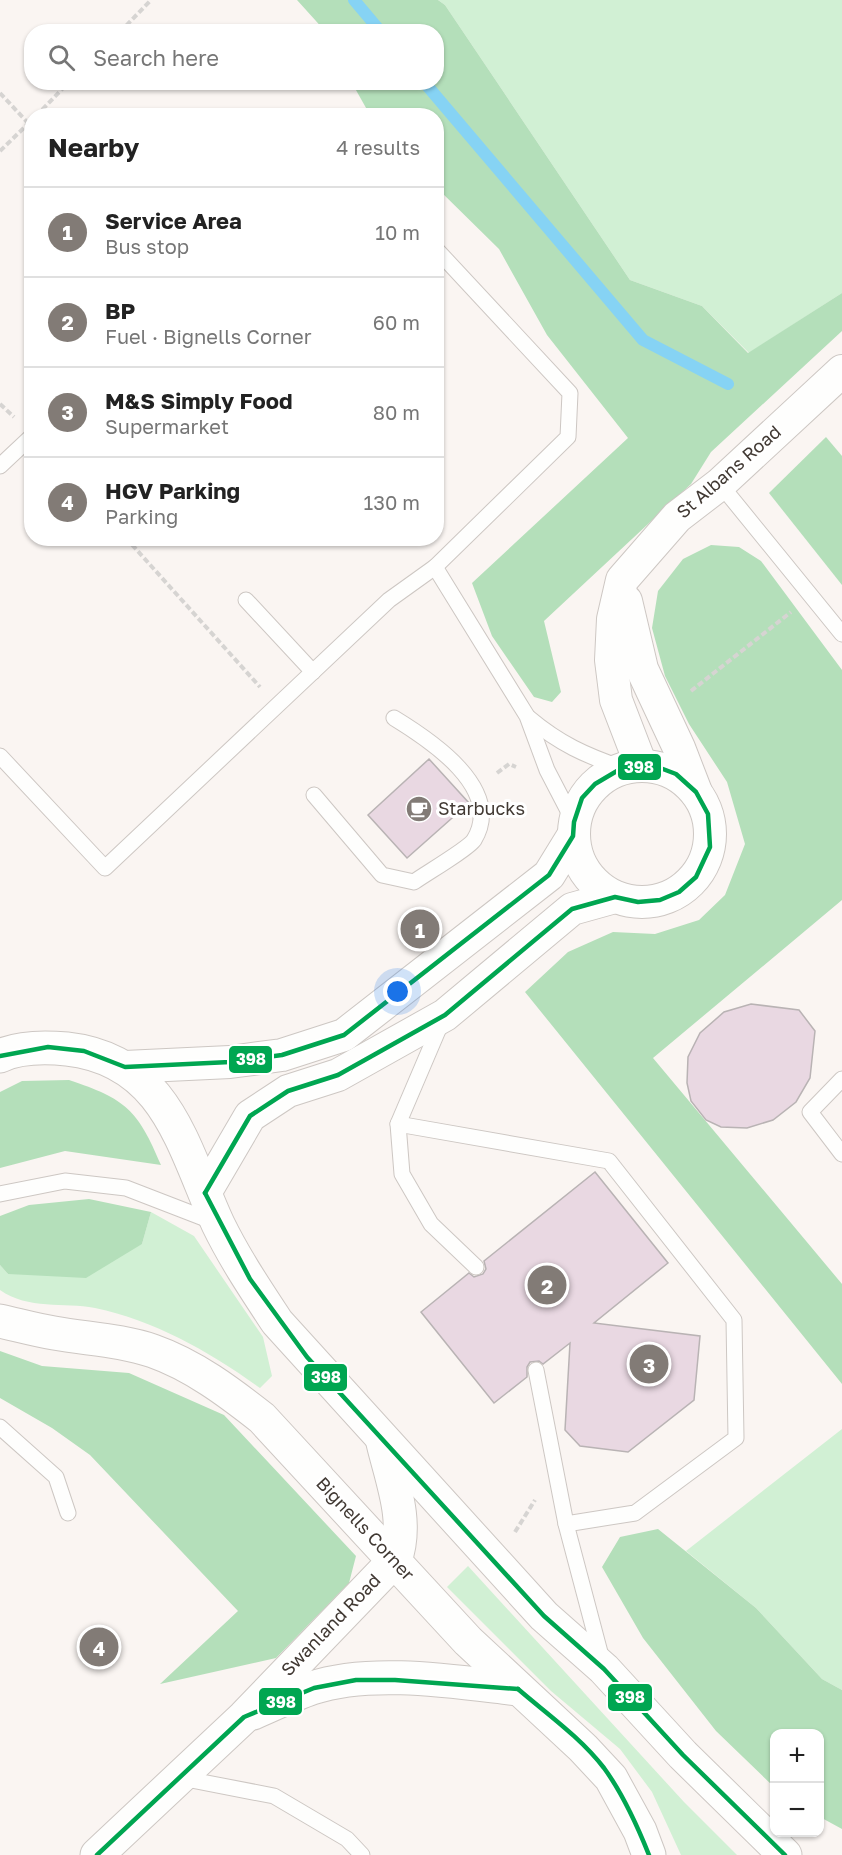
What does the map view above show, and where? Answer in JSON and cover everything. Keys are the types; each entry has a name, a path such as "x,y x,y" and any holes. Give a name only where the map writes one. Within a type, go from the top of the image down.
{"street":[{"name":"St Albans Road","path":"632,767 616,700 611,660 613,619 622,580 677,517 720,484 842,371"},
{"path":"574,829 582,867 597,886 615,897 638,902 660,900 679,892 696,877 710,847 708,814 696,792 675,738 642,669 630,627 622,580"},
{"path":"125,1067 230,1062 282,1055 344,1035 549,875 574,829 582,798 595,784 632,767 655,766 676,774 696,792"},
{"path":"205,1193 250,1116 288,1091 338,1075 445,1015 572,909 615,897"},
{"path":"0,1056 48,1047 84,1051 125,1067 159,1098 185,1141 205,1193 243,1270 277,1322 544,1616 604,1669 690,1762 785,1855"},
{"name":"Bignells Corner","path":"0,1321 53,1333 120,1342 153,1351 189,1368 229,1392 262,1418 468,1641 583,1748 611,1778 640,1831 649,1855"},
{"path":"383,1441 401,1523 401,1543 395,1560"},
{"name":"Swanland Road","path":"98,1855 244,1717 395,1560"},
{"name":"Swanland Road","path":"244,1717 314,1688 356,1680 450,1682 518,1689"}],"lane":[{"path":"0,756 105,868 389,600 435,567 568,437 570,393 444,258"},
{"path":"0,466 24,444"},
{"path":"720,484 842,634"},
{"path":"435,567 527,716 547,770 574,829"},
{"path":"246,600 313,672"},
{"path":"527,716 551,736 578,752 632,767"},
{"path":"314,795 382,875 414,882 474,840 482,814 477,788 428,739 394,718"},
{"path":"445,1015 398,1124 402,1174 430,1224 476,1267"},
{"path":"842,1079 810,1112 842,1154"},
{"path":"398,1124 609,1161 734,1320 736,1438 635,1513 566,1524"},
{"path":"0,1194 64,1180 126,1188 219,1224"},
{"path":"536,1370 566,1524 595,1626 604,1669"},
{"path":"0,1426 56,1477 68,1513"},
{"path":"179,1778 274,1796 347,1839 362,1855"}],"path":[{"path":"128,24 151,0"},
{"path":"44,108 61,90"},
{"path":"0,93 24,116"},
{"path":"0,151 24,128"},
{"path":"133,546 276,705"},
{"path":"683,696 699,687 811,596"},
{"path":"477,788 510,764 518,768"},
{"path":"511,1541 530,1506 556,1476"}],"green space":[{"path":"297,0 438,0 445,5 630,280 702,306 748,353 842,293 842,331 711,452 691,484 544,621 561,692 552,702 534,697 492,636 472,583 628,438 547,335 499,249 444,195 444,108 366,108 356,90 444,90 444,24 319,24"},
{"path":"438,0 842,0 842,293 749,353 702,306 630,280 445,5"},
{"path":"826,437 842,456 842,585 769,493"},
{"path":"711,545 739,547 761,561 842,670 842,900 653,1058 842,1284 842,1384 525,992 568,952 613,932 655,934 699,920 725,895 745,844 727,782 689,724 665,676 652,628 658,591 683,559"},
{"path":"69,1080 104,1094 128,1109 145,1131 161,1165 65,1151 0,1168 0,1092 22,1081"},
{"path":"89,1199 151,1212 142,1244 86,1278 8,1274 0,1265 0,1216 29,1205"},
{"path":"151,1212 194,1236 263,1337 272,1376 260,1388 202,1350 139,1321 95,1308 34,1303 0,1290 0,1265 8,1274 142,1244"},
{"path":"0,1351 42,1366 129,1373 224,1415 356,1556 349,1583 276,1658 160,1684 238,1611 90,1455 52,1428 0,1398"},
{"path":"842,1429 842,1690 822,1679 756,1608 686,1551"},
{"path":"658,1529 756,1608 822,1679 842,1690 842,1829 824,1819 824,1729 770,1729 770,1783 716,1731 643,1638 602,1567 620,1537"},
{"path":"468,1566 684,1802 737,1855 681,1855 652,1792 620,1749 551,1691 447,1587"}],"building":[{"name":"Starbucks","path":"429,759 469,803 407,858 368,815"},
{"path":"751,1004 799,1010 815,1031 810,1078 796,1102 773,1120 747,1128 721,1127 706,1120 691,1101 687,1083 688,1057 700,1033 724,1012"},
{"path":"595,1172 668,1263 594,1323 700,1336 694,1400 628,1452 580,1446 565,1430 570,1343 543,1364 539,1361 530,1362 527,1367 527,1377 494,1403 421,1312 469,1273 474,1277 483,1274 486,1269 484,1261"}],"waterway":[{"path":"354,0 374,24"},
{"path":"431,90 643,340 728,384"}],"transit line":[{"name":"398","path":"0,1056 48,1047 84,1051 125,1067 230,1062 282,1055 344,1035 549,875 573,836 574,822 582,798 595,784 622,768 655,766 676,774 696,792 708,814 710,847 696,877 679,892 660,900 638,902 615,897 572,909 445,1015 338,1075 288,1091 250,1116 205,1193"},
{"name":"398","path":"205,1193 250,1279 307,1357 544,1616 604,1669 683,1755 785,1855"},
{"name":"398","path":"97,1855 244,1717 314,1688 356,1680 395,1680 518,1689"},
{"name":"398","path":"518,1689 574,1736 604,1768 629,1810 649,1855"}],"place":[{"name":"Starbucks","path":"419,809"},
{"name":"Service Area","path":"420,929"},
{"name":"BP","path":"547,1285"},
{"name":"M&S Simply Food","path":"649,1364"},
{"name":"HGV Parking","path":"99,1647"}]}
